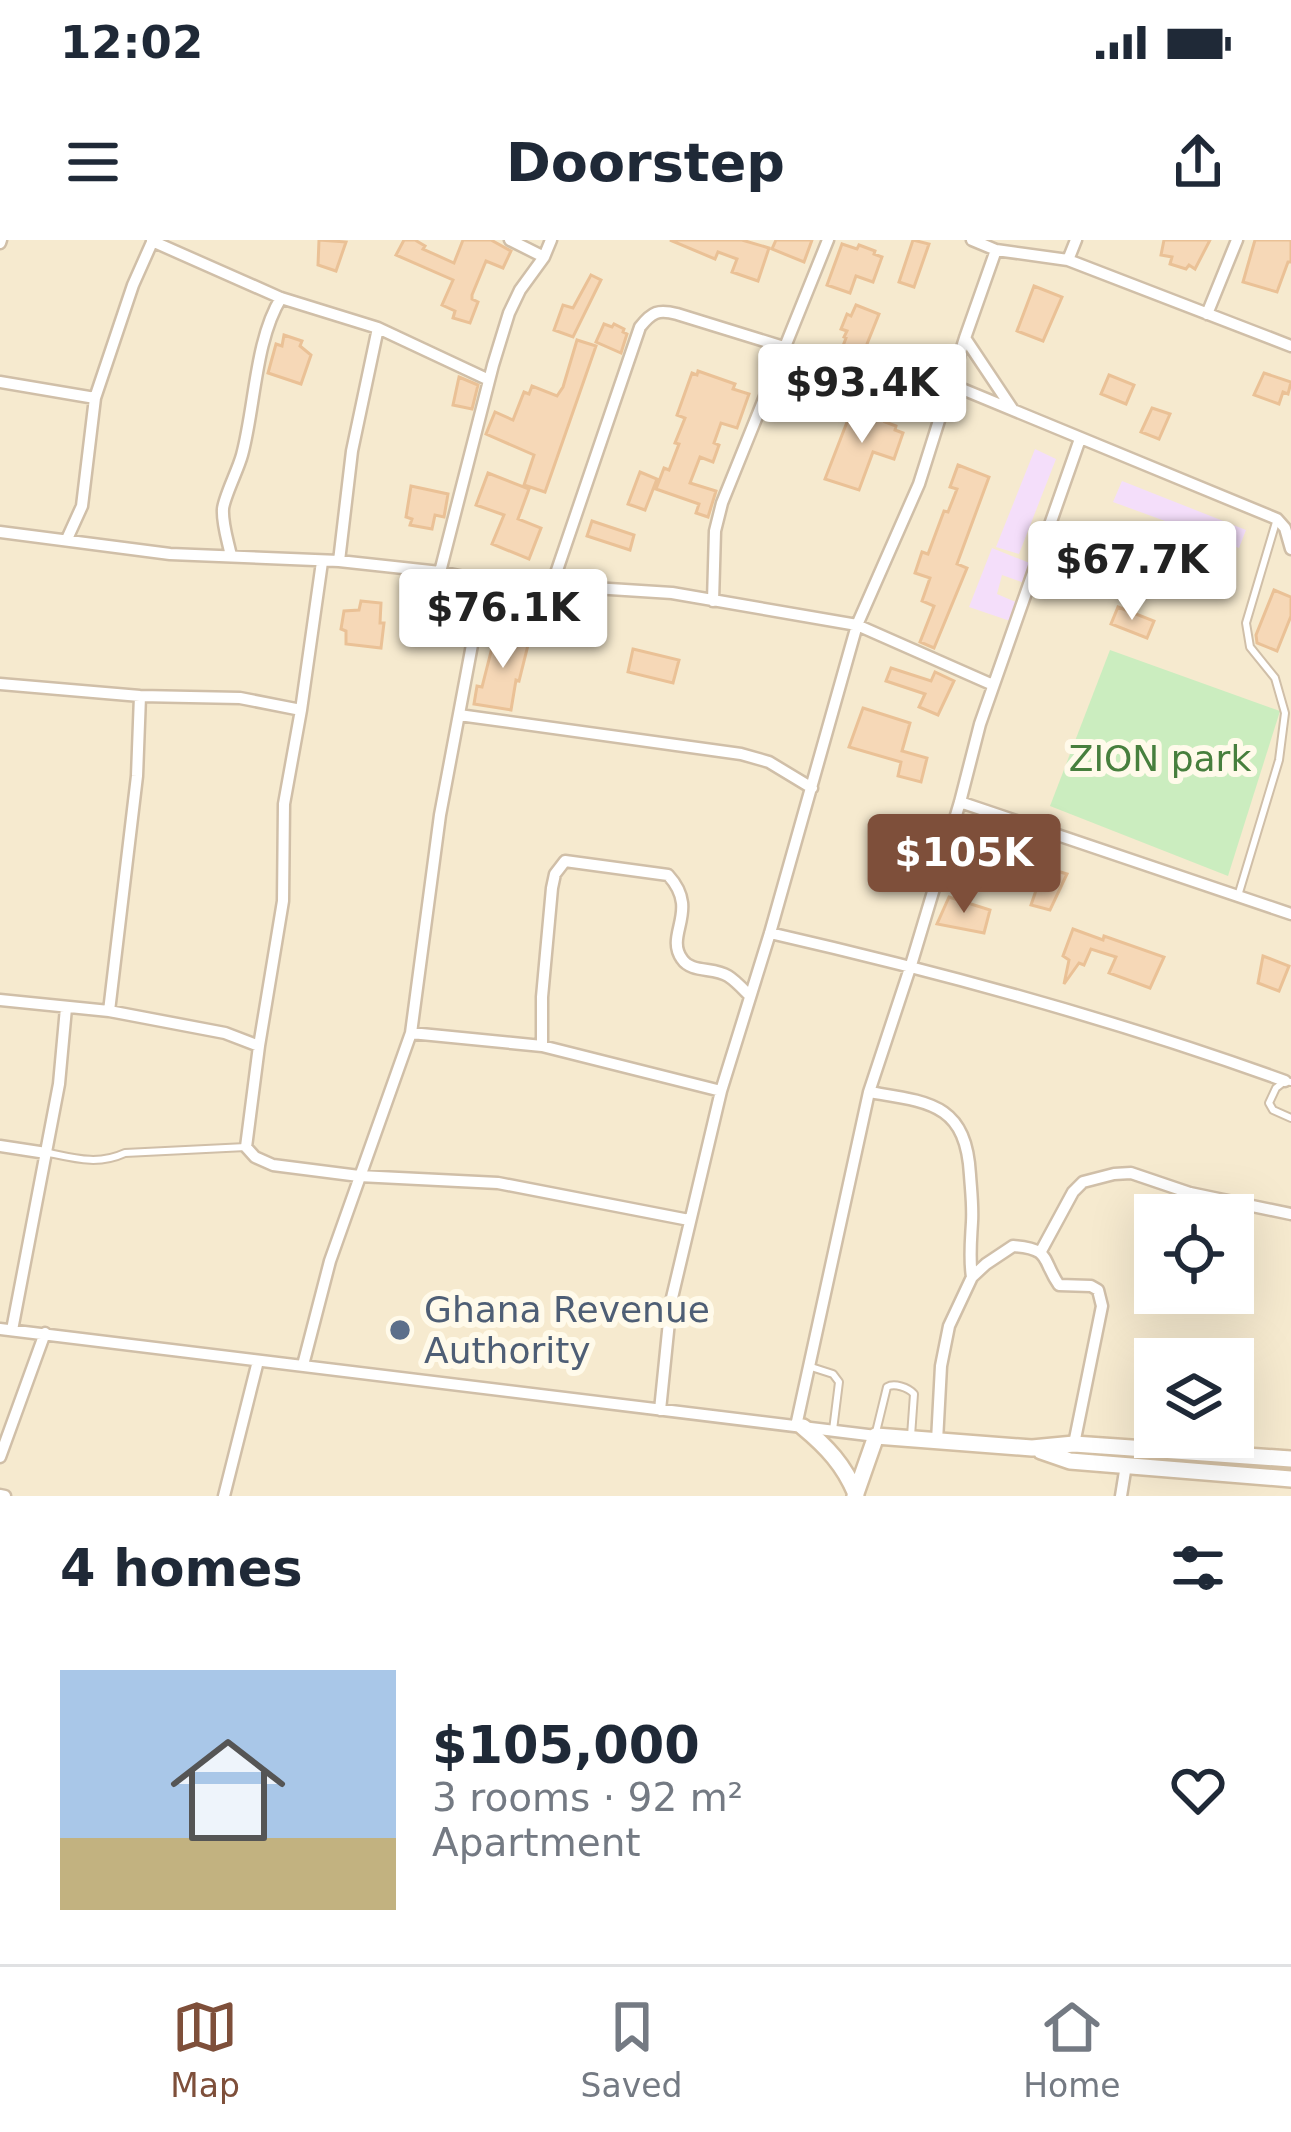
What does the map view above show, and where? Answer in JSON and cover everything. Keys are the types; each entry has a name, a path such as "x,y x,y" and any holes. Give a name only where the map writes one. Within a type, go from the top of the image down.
{"street":[{"path":"510,240 544,257"},
{"path":"440,572 509,313 550,240"},
{"path":"713,601 715,531 722,503 828,240"},
{"path":"972,240 996,250 1068,260 1291,346"},
{"path":"1068,260 1076,240"},
{"path":"1207,314 1237,240"},
{"path":"67,539 82,506 95,398 153,241 281,298 378,328 489,380"},
{"path":"660,1410 671,1302 721,1091 857,625 919,484 996,250"},
{"path":"231,556 224,502 243,453 257,373 270,320 281,298"},
{"path":"552,586 640,327 651,314 662,310 787,348"},
{"path":"339,562 352,451 378,328"},
{"path":"964,338 1014,411"},
{"path":"0,382 95,398"},
{"path":"950,384 1277,519 1291,549"},
{"path":"800,1426 808,1366 869,1092 980,724 1080,439"},
{"path":"0,532 170,554 339,562 484,581 672,593 857,625 993,685"},
{"path":"322,562 284,804 284,901 247,1147 272,1165 359,1176 498,1183 689,1220"},
{"path":"303,1365 329,1261 411,1033 440,815 484,581"},
{"path":"0,685 240,698 302,710"},
{"path":"109,1010 137,776 140,696"},
{"path":"459,715 741,754 769,762 812,788"},
{"path":"960,802 1291,914"},
{"path":"948,841 991,813"},
{"path":"542,1046 552,888 555,874 566,861 668,875 683,897 677,941 684,962 726,975 749,996"},
{"path":"770,933 911,965 1092,1016 1288,1082"},
{"path":"0,1000 109,1010 225,1033 259,1046"},
{"path":"66,1008 59,1084 6,1329 876,1436 1291,1459"},
{"path":"411,1033 542,1046 721,1091"},
{"path":"869,1092 938,1108 955,1120 969,1153 972,1277"},
{"path":"0,1146 46,1153"},
{"path":"1041,1251 1072,1192 1083,1182 1114,1174 1131,1173 1190,1193 1291,1214"},
{"path":"937,1441 941,1366 949,1326 972,1277 1013,1246 1041,1251 1059,1285 1091,1286 1100,1295 1100,1318 1074,1444"},
{"path":"0,1456 45,1333"},
{"path":"224,1496 258,1361"},
{"path":"800,1426 845,1469 856,1495"},
{"path":"856,1495 876,1436"},
{"path":"1032,1448 1070,1461 1291,1479"},
{"path":"1121,1496 1126,1465"}],"lane":[{"path":"1238,896 1279,760 1285,713 1275,678 1250,647 1246,623 1277,519"},
{"path":"1288,1082 1276,1088 1269,1103 1291,1118"},
{"path":"46,1153 94,1162 125,1153 247,1147"},
{"path":"808,1366 833,1374 839,1382 833,1430"},
{"path":"876,1436 886,1387 892,1385 914,1394 911,1439"}],"shaded area":[{"path":"0,240 1291,240 1291,1496 0,1496"},
{"path":"1035,449 1056,459 1019,554 996,547"},
{"path":"1122,481 1246,530 1239,548 1113,502"},
{"path":"992,548 1037,566 1030,585 1002,575 997,594 1023,605 1016,623 969,607"}],"green space":[{"name":"ZION park","path":"1110,650 1280,711 1228,876 1050,806"}],"building":[{"path":"319,240 346,242 336,271 318,265"},
{"path":"404,240 415,240 423,249 454,263 463,240 491,240 511,251 503,268 486,261 472,295 478,302 470,323 453,318 455,311 442,305 453,280 396,255"},
{"path":"670,240 742,240 769,248 758,281 732,272 737,259 718,252 715,259"},
{"path":"776,240 812,240 804,262 772,249"},
{"path":"913,240 929,244 914,287 899,282"},
{"path":"1164,240 1210,240 1195,269 1189,265 1186,269 1170,264 1172,257 1161,255"},
{"path":"1255,240 1291,240 1291,262 1277,292 1243,282"},
{"path":"842,244 857,249 859,245 882,257 873,282 856,276 850,293 827,285"},
{"path":"591,275 601,280 573,337 554,330 563,305 573,308"},
{"path":"1034,286 1062,297 1043,341 1017,331"},
{"path":"856,305 879,314 865,349 889,360 875,391 853,381 850,388 830,380 846,338 847,331 841,329"},
{"path":"604,324 614,324 627,334 621,353 596,342"},
{"path":"284,335 302,341 300,346 311,355 301,384 268,373 276,344 282,346"},
{"path":"577,340 596,346 545,492 524,485 534,455 486,434 495,412 513,420 524,392 529,394 532,386 557,396"},
{"path":"698,371 749,394 737,428 721,423 713,462 700,457 690,483 716,491 708,517 696,513 699,504 656,489 679,444 675,443 685,418 677,415 692,373"},
{"path":"1264,373 1291,382 1279,404 1254,395"},
{"path":"1109,375 1134,385 1126,404 1101,394"},
{"path":"459,377 478,385 472,409 453,405"},
{"path":"854,404 887,418 885,422 903,433 894,459 873,452 859,490 825,479"},
{"path":"1152,408 1170,414 1159,439 1141,432"},
{"path":"958,465 989,477 957,564 967,568 934,648 920,642 934,606 922,601 930,578 915,573 922,552 928,554 944,511 948,512 957,489 950,487"},
{"path":"640,472 657,479 645,510 628,504"},
{"path":"488,473 529,489 518,519 541,528 529,559 492,544 504,515 476,505"},
{"path":"411,486 448,494 444,517 435,515 432,529 410,525 412,519 406,517"},
{"path":"592,521 634,535 630,550 587,536"},
{"path":"1274,590 1291,597 1291,616 1277,651 1257,643 1256,635"},
{"path":"361,601 381,603 381,648 346,644 346,631 341,629 344,611 359,610"},
{"path":"1118,607 1154,621 1147,638 1111,624"},
{"path":"508,631 529,641 511,710 474,704 496,632 507,635"},
{"path":"633,649 679,660 673,683 628,672"},
{"path":"891,668 931,681 935,672 954,681 938,715 919,707 925,694 886,681"},
{"path":"863,708 910,723 902,751 927,758 921,782 898,776 901,762 849,747"},
{"path":"1044,867 1067,874 1050,910 1031,905"},
{"path":"949,897 990,910 984,933 937,924"},
{"path":"1073,929 1164,957 1150,988 1109,973 1116,957 1091,949 1084,965 1079,963 1064,984 1069,960 1063,956"},
{"path":"1263,956 1289,966 1279,991 1258,983"}],"place":[{"name":"Ghana Revenue Authority","path":"400,1330"}]}
